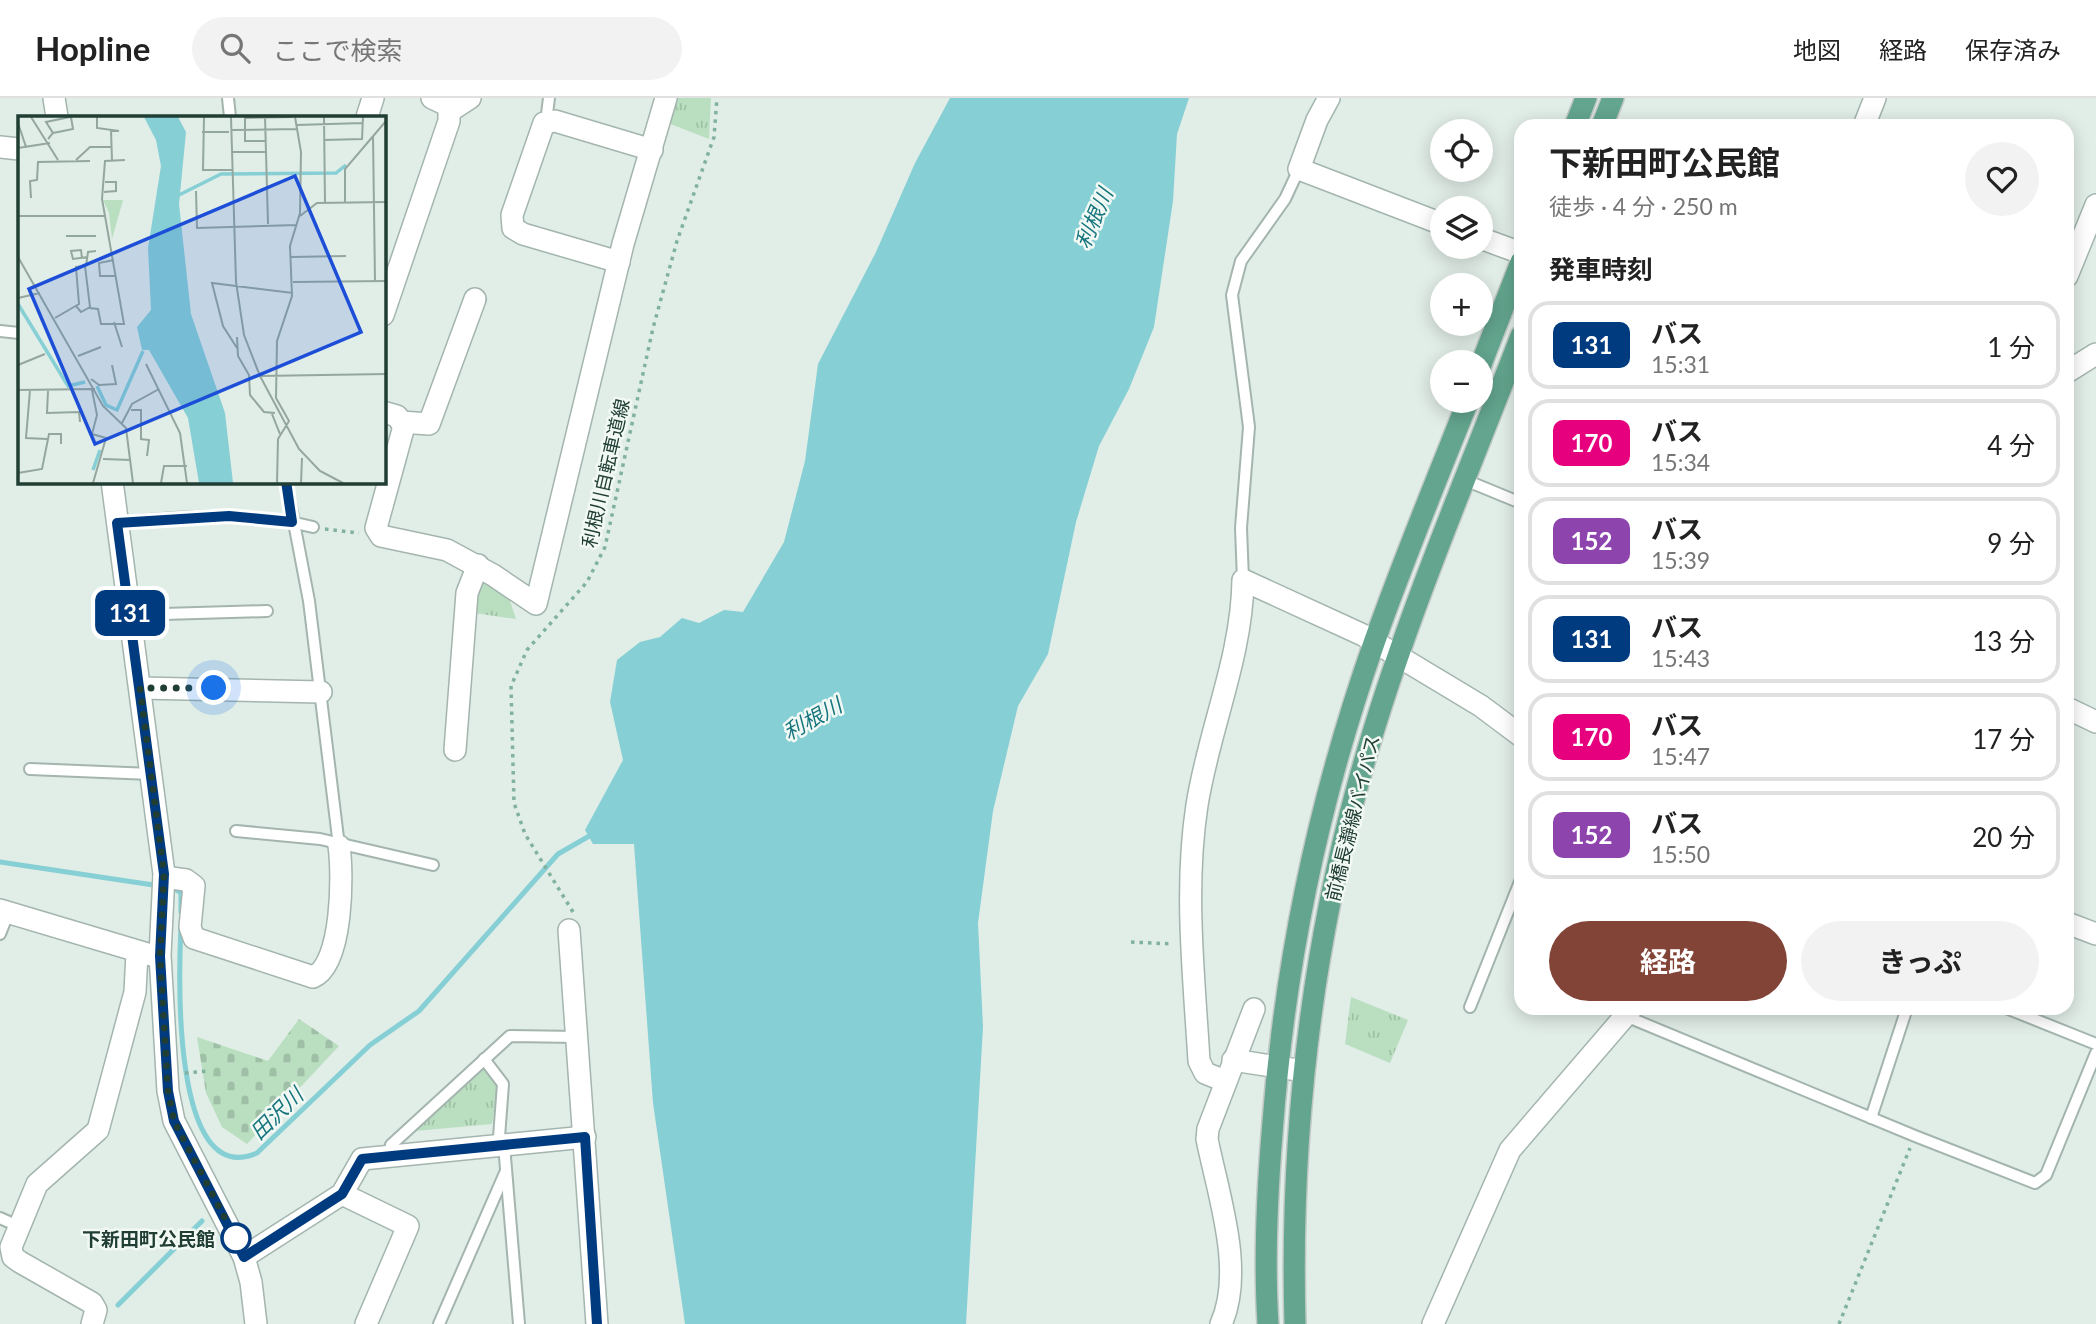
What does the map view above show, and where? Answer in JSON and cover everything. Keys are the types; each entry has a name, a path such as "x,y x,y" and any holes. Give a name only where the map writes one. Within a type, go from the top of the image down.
{"main road":[{"path":"1578,119 1586,98"},
{"path":"1605,119 1613,98"},
{"path":"1487,350 1514,280"},
{"name":"前橋長瀞線バイパス","path":"1295,1324 1293,1244 1304,1071 1310,1017 1344,840 1369,746 1398,657 1514,354"},
{"name":"前橋長瀞線バイパス","path":"1268,1324 1268,1189 1282,1016 1318,832 1374,642 1463,413"}],"street":[{"path":"54,98 57,116"},
{"path":"367,116 373,98"},
{"path":"432,98 445,103 450,111"},
{"path":"385,309 450,111 470,98"},
{"path":"392,417 404,426 376,528 381,536 447,551 478,565 536,604 619,262 666,98"},
{"path":"1329,98 1317,120 1299,169 1430,219"},
{"path":"1867,119 1875,98"},
{"path":"619,262 523,234 513,228 512,215 540,128 547,122 555,121 652,150"},
{"path":"0,146 18,149"},
{"path":"2074,259 2096,205"},
{"path":"1493,243 1514,250"},
{"path":"392,417 429,425 475,299"},
{"path":"2074,368 2096,354"},
{"path":"111,483 164,877 160,956 164,1061 174,1121 244,1257 251,1282 256,1324"},
{"path":"455,750 467,593 478,565"},
{"path":"1225,1081 1205,1073 1199,1061 1191,895 1196,812 1206,760 1241,624 1243,580 1374,642 1481,706 1514,731"},
{"path":"140,688 321,692"},
{"path":"2074,711 2096,722"},
{"path":"164,877 186,880 194,886 190,928 194,938 313,977 321,972 328,958 341,902 339,846"},
{"path":"4,912 138,953 160,956"},
{"path":"2074,926 2096,934"},
{"path":"569,930 597,1324"},
{"path":"92,1324 96,1310 92,1303 13,1257 9,1222 37,1184 98,1130 135,992 138,953"},
{"path":"1221,1324 1229,1301 1232,1274 1207,1139 1225,1081 1254,1009"},
{"path":"1433,1324 1510,1150 1627,1015"},
{"path":"1233,1060 1304,1071"},
{"path":"244,1257 342,1194 362,1159 585,1137"},
{"path":"342,1194 408,1226 366,1324"}],"lane":[{"path":"228,98 230,116"},
{"path":"547,122 549,98"},
{"path":"1243,580 1241,528 1249,426 1235,324 1234,279 1248,249 1285,199 1299,169"},
{"path":"0,331 18,333"},
{"path":"1465,480 1514,500"},
{"path":"286,483 309,601 339,846"},
{"path":"117,523 229,516 292,522 313,527"},
{"path":"130,615 267,611"},
{"path":"30,769 151,774"},
{"path":"236,831 291,835 433,864"},
{"path":"1470,1007 1514,897"},
{"path":"0,934 4,912"},
{"path":"1632,1015 1635,1020 2030,1182 2042,1181 2096,1053"},
{"path":"1871,1118 1905,1015"},
{"path":"2024,1015 2096,1044"},
{"path":"390,1156 390,1145 510,1036 578,1037"},
{"path":"484,1059 503,1084 498,1124 499,1137 504,1144 519,1324"},
{"path":"439,1324 506,1171"}],"path":[{"name":"利根川自転車道線","path":"566,900 525,834 513,790 509,700 514,674 534,641 587,582 605,547 653,328 677,241 714,137 717,98"},
{"path":"313,527 381,536"},
{"path":"1131,942 1192,946"},
{"path":"177,1074 207,1071"},
{"path":"1839,1324 1915,1136"}],"green space":[{"path":"674,98 711,98 709,139 668,123"},
{"path":"480,579 509,598 516,619 474,613"},
{"path":"1351,997 1408,1020 1390,1063 1345,1044"},
{"path":"299,1019 339,1046 247,1144 222,1127 206,1093 197,1037 268,1061"},
{"path":"483,1067 498,1087 492,1124 415,1131"}],"water":[{"name":"利根川","path":"950,98 1189,98 1177,134 1173,201 1154,327 1129,389 1099,446 1076,522 1048,654 1018,706 993,811 978,923 983,1027 966,1324 685,1324 653,1103 634,844 593,844 585,830 623,760 610,702 617,660 640,642 660,637 682,618 699,623 724,610 743,612 784,542 805,461 818,364 876,252 915,163"}],"waterway":[{"name":"田沢川","path":"181,925 181,1026 194,1109 208,1139 229,1156 257,1153 370,1045 419,1011 558,854 591,835"},
{"name":"田沢川","path":"0,862 160,886"},
{"name":"田沢川","path":"173,888 181,893 181,912"},
{"name":"田沢川","path":"118,1305 202,1221"}],"bus line":[{"name":"131","path":"286,483 292,522 229,516 117,523 165,884 160,956 164,1061 174,1121 227,1219 244,1257 342,1194 362,1159 585,1137 597,1324"}],"place":[{"name":"下新田町公民館","path":"236,1238"}],"route":[{"path":"214,688 140,688 165,884 160,956 164,1061 168,1091 174,1121 238,1243 236,1238"}]}
